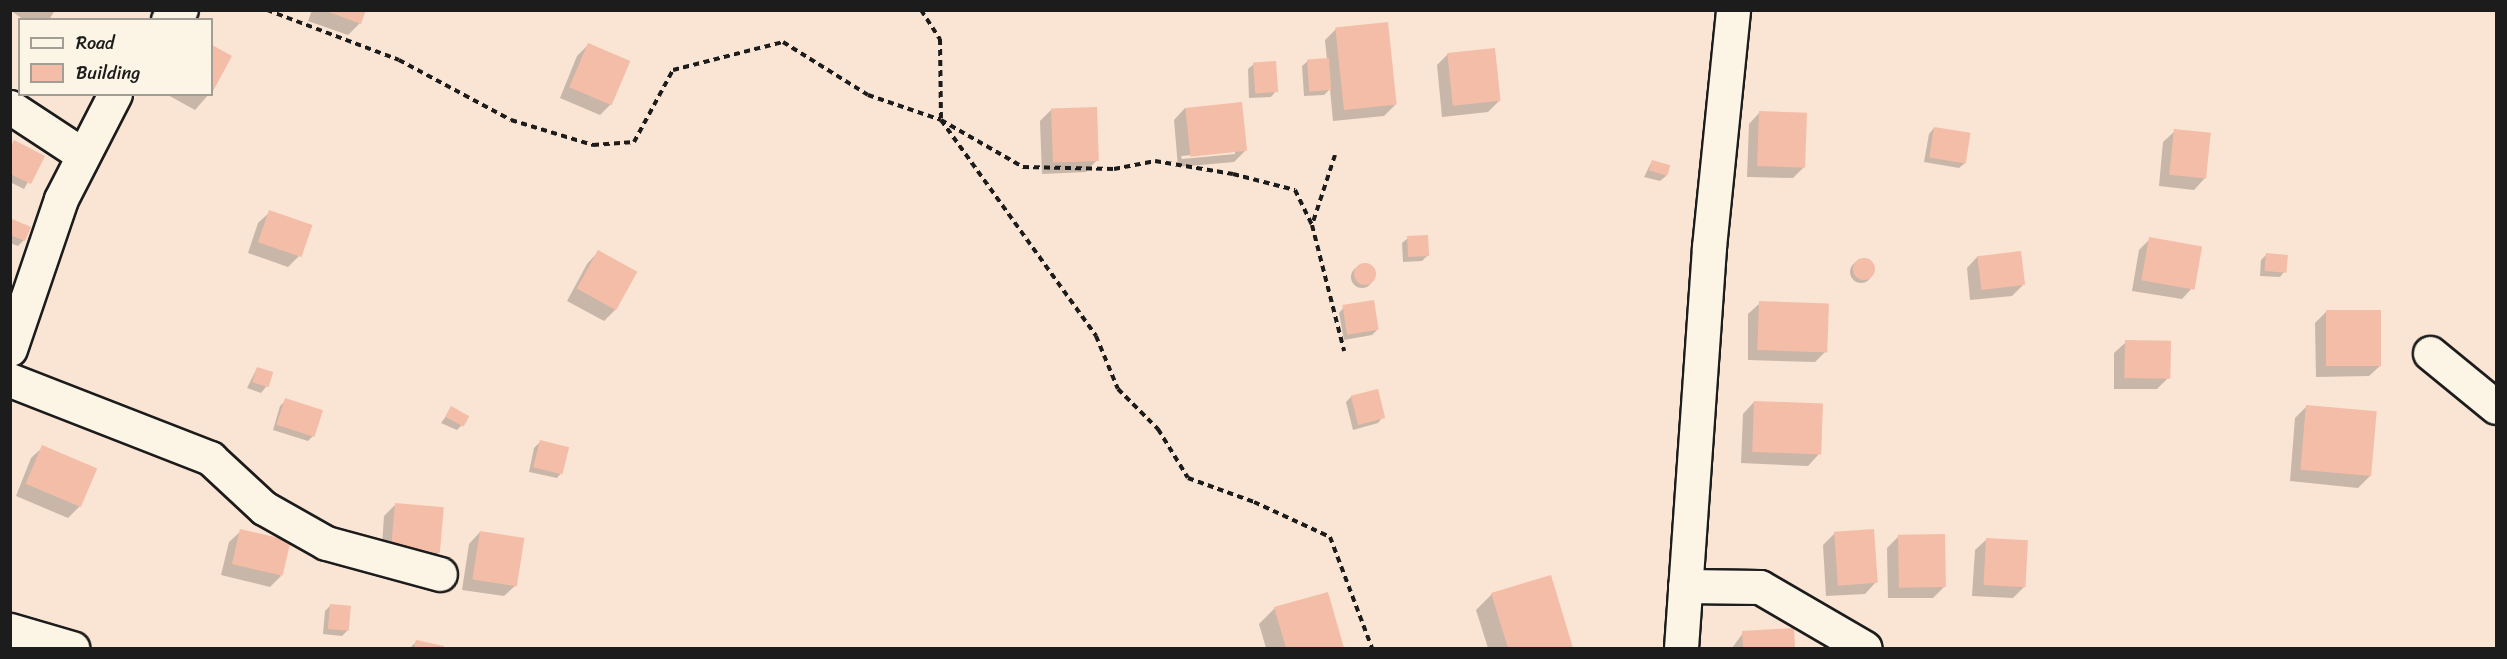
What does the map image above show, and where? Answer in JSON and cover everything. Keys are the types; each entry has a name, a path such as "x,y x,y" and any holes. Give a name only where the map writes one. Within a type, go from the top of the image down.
{"street":[{"path":"1681,648 1709,247 1733,10"},
{"path":"10,349 57,209 114,96"},
{"path":"10,107 83,155"},
{"path":"2430,353 2496,407"},
{"path":"10,380 210,458 264,508 326,543 440,574"},
{"path":"1685,586 1760,587 1865,648"},
{"path":"13,637 72,648"}],"path":[{"path":"267,10 399,60 511,120 593,145 634,142 673,70 783,42 868,95 941,120 1023,167 1114,169 1155,161 1233,174 1295,190 1312,225 1344,351"},
{"path":"921,10 940,39 941,120 1096,336 1118,389 1158,429 1188,478 1254,502 1330,537 1372,648"},
{"path":"1312,225 1335,155"}],"building":[{"path":"323,10 366,10 361,24"},
{"path":"1388,22 1397,105 1344,110 1335,28"},
{"path":"588,43 630,61 612,105 569,87"},
{"path":"213,46 232,56 213,91"},
{"path":"1495,48 1501,101 1453,106 1447,53"},
{"path":"1329,58 1331,90 1309,91 1307,60"},
{"path":"1276,61 1278,92 1255,94 1253,63"},
{"path":"1242,102 1247,151 1190,157 1185,108"},
{"path":"1097,107 1099,161 1053,163 1051,109"},
{"path":"1759,111 1807,113 1805,168 1757,166"},
{"path":"1934,127 1971,133 1966,163 1929,158"},
{"path":"2174,129 2211,133 2206,179 2169,175"},
{"path":"14,140 45,156 31,184 10,174 10,148"},
{"path":"1652,160 1670,165 1667,176 1649,171"},
{"path":"269,210 312,225 301,257 258,242"},
{"path":"12,219 31,227 25,241 10,235"},
{"path":"1428,235 1429,256 1408,257 1407,236"},
{"path":"2149,237 2202,246 2195,290 2141,280"},
{"path":"598,250 637,272 616,310 577,288"},
{"path":"2021,251 2025,285 1981,290 1977,256"},
{"path":"2266,253 2288,255 2286,273 2264,271"},
{"path":"1864,258 1874,265 1875,269 1868,279 1864,280 1854,273 1853,269 1860,259"},
{"path":"1365,263 1373,266 1376,274 1373,282 1365,285 1357,282 1354,274 1357,266"},
{"path":"1374,300 1379,330 1347,335 1342,305"},
{"path":"1759,301 1829,303 1827,352 1757,350"},
{"path":"2326,310 2381,310 2381,366 2326,366"},
{"path":"2125,340 2171,341 2170,379 2124,378"},
{"path":"257,367 273,372 269,387 252,382"},
{"path":"1378,389 1385,418 1358,425 1351,396"},
{"path":"285,398 323,410 314,437 276,425"},
{"path":"1754,401 1823,403 1821,454 1752,452"},
{"path":"2306,405 2377,411 2371,476 2300,470"},
{"path":"451,406 469,416 464,427 445,416"},
{"path":"540,440 569,447 562,474 533,467"},
{"path":"42,445 97,468 81,507 26,484"},
{"path":"395,503 444,507 440,553 391,549"},
{"path":"240,529 291,541 283,576 232,564"},
{"path":"1874,529 1878,583 1838,586 1834,532"},
{"path":"480,531 524,538 517,586 472,579"},
{"path":"1945,534 1946,587 1899,588 1898,535"},
{"path":"1986,538 2028,540 2025,587 1984,585"},
{"path":"1551,575 1573,648 1508,648 1491,593"},
{"path":"1328,592 1344,648 1286,648 1274,607"},
{"path":"330,604 351,606 349,631 328,629"},
{"path":"1794,628 1795,648 1743,648 1742,631"},
{"path":"416,640 444,646 444,648 414,648"}]}
